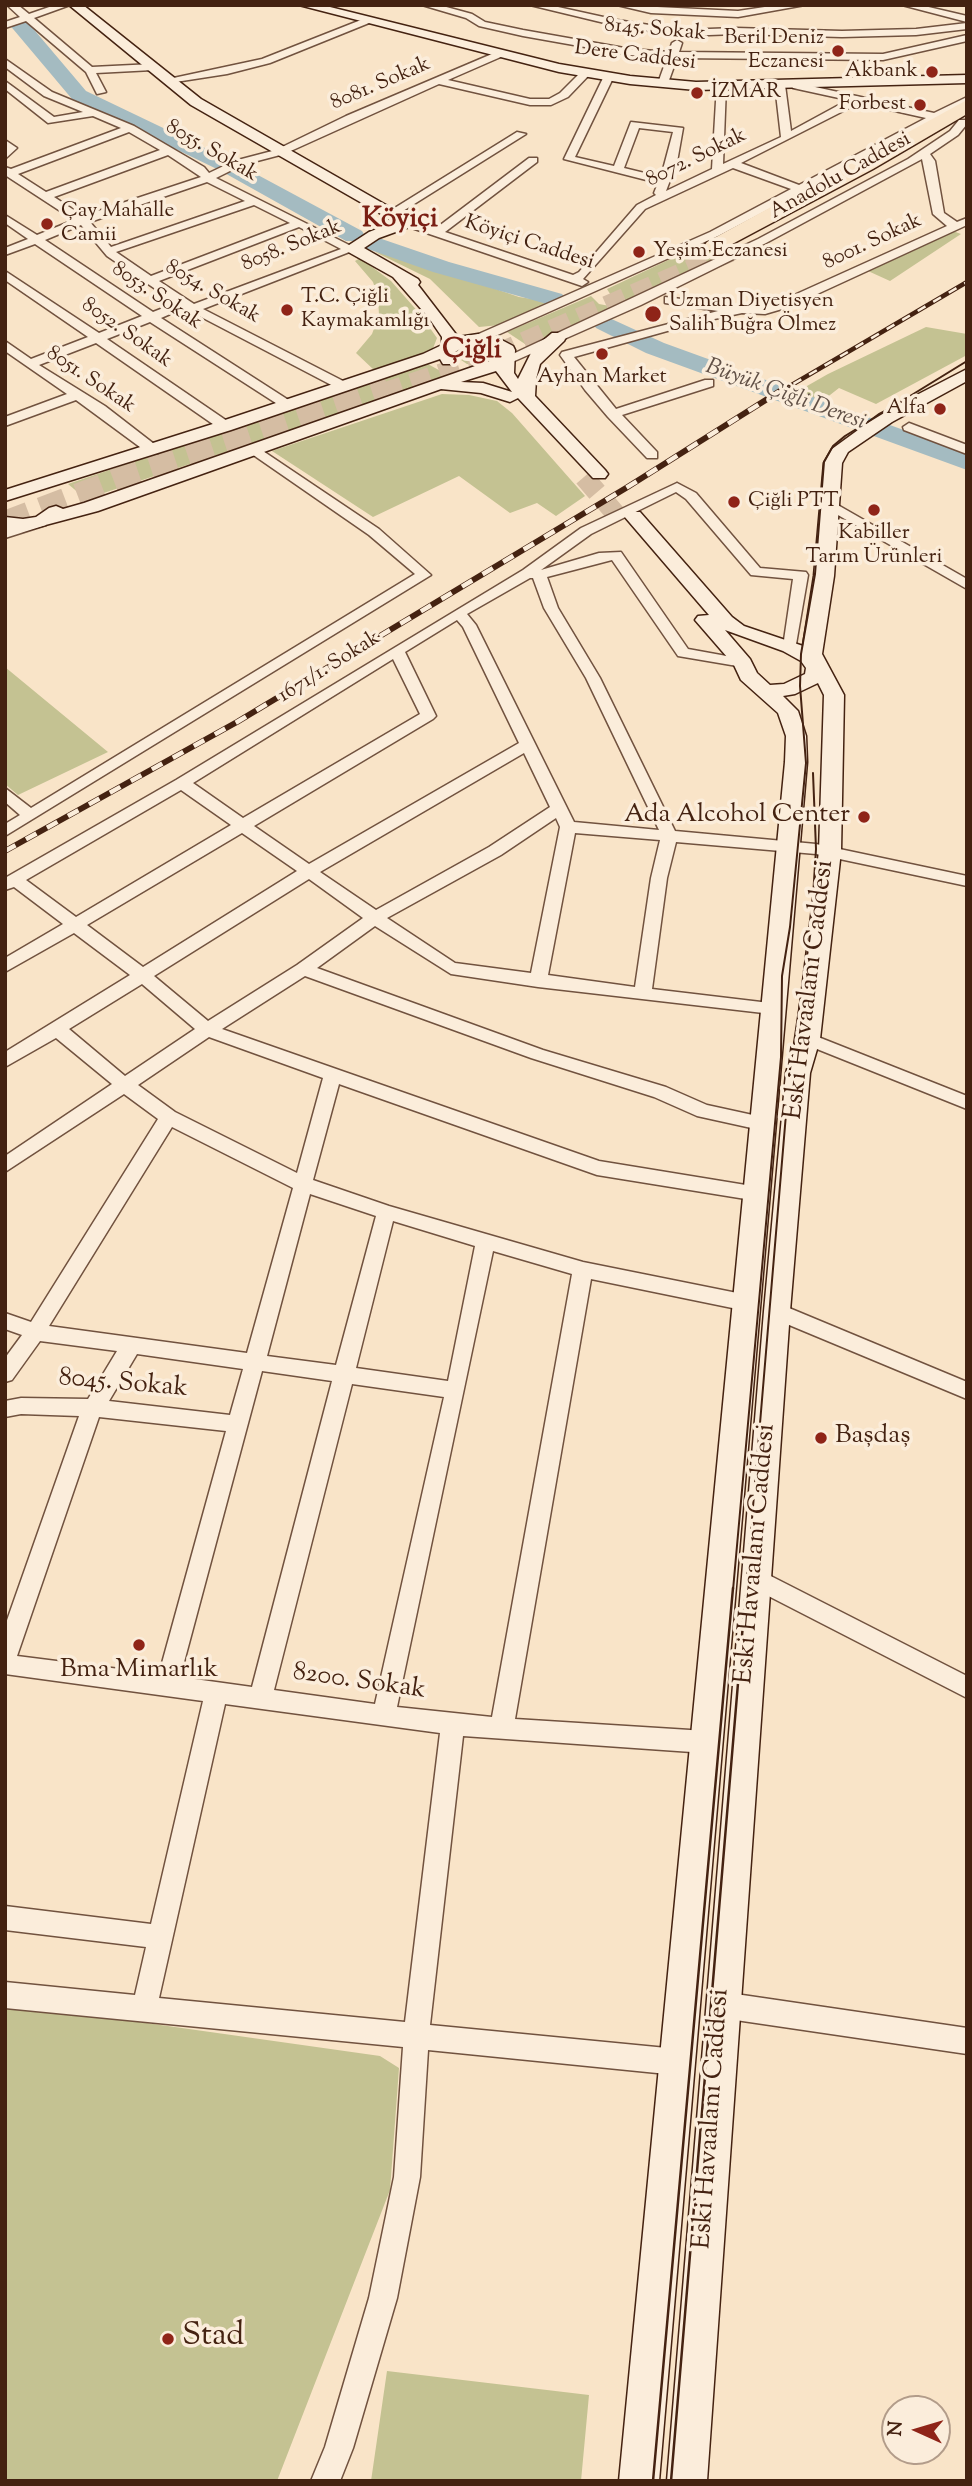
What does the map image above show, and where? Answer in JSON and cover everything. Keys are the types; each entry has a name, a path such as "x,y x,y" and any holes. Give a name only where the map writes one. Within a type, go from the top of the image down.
{"highway":[{"name":"Anadolu Caddesi","path":"722,249 965,116"}],"street":[{"path":"12,5 90,70 101,92"},
{"path":"7,24 65,5"},
{"path":"75,5 195,102 407,223"},
{"name":"Dere Caddesi","path":"305,5 366,22 586,73 663,83 721,86 967,79"},
{"name":"8145. Sokak","path":"427,5 469,16 482,24 523,33 607,34 630,51 673,55 867,58 883,57 967,38"},
{"path":"536,5 552,7 607,34 736,31 864,33 967,26"},
{"path":"622,5 738,14 800,5"},
{"path":"907,5 946,9 967,19"},
{"path":"540,17 552,7"},
{"path":"663,83 682,33 697,9"},
{"path":"169,80 227,71 266,61 366,22"},
{"path":"512,39 532,25"},
{"path":"864,33 867,58"},
{"name":"8081. Sokak","path":"5,252 96,215 208,178 219,170 238,163 280,152 342,122 440,81 496,50"},
{"name":"8055. Sokak","path":"5,62 48,94 130,128 200,169 208,178 367,254 398,274"},
{"path":"90,70 153,67"},
{"path":"440,81 530,102 551,102 564,95 586,73"},
{"path":"609,76 569,159 665,181"},
{"path":"5,84 52,121 96,113"},
{"path":"780,85 786,138"},
{"path":"716,171 721,86"},
{"path":"797,86 932,116"},
{"name":"8072. Sokak","path":"572,280 583,274 641,207 786,138 858,99"},
{"path":"13,493 153,450 429,358 463,341 478,339 714,234 932,116 967,100"},
{"path":"5,534 495,366 637,302 762,241 923,153 954,133 965,116"},
{"path":"617,171 635,124 680,130 665,181 656,200"},
{"path":"8,171 130,128"},
{"path":"391,214 521,134"},
{"path":"5,143 12,148 5,156"},
{"path":"46,196 168,151"},
{"name":"8001. Sokak","path":"923,153 930,161 939,214 946,221 962,224"},
{"path":"437,233 533,160"},
{"path":"733,164 801,189"},
{"name":"8054. Sokak","path":"8,171 84,222 109,251 189,307 342,386"},
{"path":"936,199 946,207 967,214"},
{"path":"109,251 255,201"},
{"name":"8053. Sokak","path":"5,218 286,404"},
{"path":"151,280 300,223"},
{"name":"Köyiçi Caddesi","path":"407,223 572,280 600,287 598,295 607,301 637,302"},
{"name":"8058. Sokak","path":"30,364 153,317 189,307 353,247 374,235 407,223"},
{"name":"8001. Sokak","path":"652,455 613,414 566,355 742,309 765,310 785,304 962,224"},
{"name":"8052. Sokak","path":"5,274 225,426"},
{"path":"398,274 426,291 467,332 507,350 505,373 518,397"},
{"path":"398,274 435,315 450,337 450,347 446,352 450,361 478,370 518,397 591,475"},
{"path":"669,300 742,309"},
{"path":"518,397 539,353 558,337"},
{"name":"8051. Sokak","path":"5,345 153,450"},
{"path":"643,995 657,889 669,835 593,678 533,574 616,555 683,653 743,663 765,651 799,645 811,573 818,469 829,445 878,417 967,357"},
{"path":"878,417 967,374"},
{"path":"613,414 709,383"},
{"path":"422,390 451,386 483,388 518,397"},
{"path":"5,422 77,395"},
{"path":"909,427 967,450"},
{"path":"767,691 788,690 807,683 814,677 817,666 812,654 824,576 833,463 848,436"},
{"path":"5,831 424,575 374,532 254,449"},
{"path":"5,477 13,493"},
{"name":"1671/1. Sokak","path":"10,883 182,783 458,612 533,574 586,531 677,487 691,496 757,572 801,575 790,647"},
{"path":"5,523 23,525 42,521 55,513 58,502 44,492 13,493"},
{"path":"829,504 964,581"},
{"name":"Eski Havaalanı Caddesi","path":"639,2481 765,1124 772,1008 790,846 796,736 788,711 748,677 743,663 627,518 724,621 737,630 790,647 817,666 827,678 834,695 830,851 808,1039 798,1073 777,1311 687,2481"},
{"path":"458,612 470,625 568,827 538,981"},
{"path":"5,965 428,716 397,651"},
{"path":"5,1061 310,871 528,744"},
{"path":"182,783 451,968 643,995 772,1008"},
{"path":"5,793 30,816"},
{"path":"5,1165 303,969 375,918 495,851 559,808"},
{"path":"568,827 830,851 967,881"},
{"path":"10,883 75,924 142,975 207,1030 597,1168 758,1194"},
{"path":"303,969 537,1054 660,1092 703,1111 765,1124"},
{"path":"57,1029 169,1116 303,1184 386,1212 583,1270 747,1303"},
{"path":"808,1039 967,1103"},
{"path":"167,1685 333,1074"},
{"path":"5,1374 35,1332 169,1116"},
{"path":"261,1698 386,1212"},
{"path":"384,1715 457,1390 486,1240"},
{"path":"502,1728 583,1270"},
{"path":"777,1311 967,1391"},
{"path":"5,1321 35,1332 457,1390"},
{"path":"5,1662 88,1418 132,1344"},
{"name":"8045. Sokak","path":"5,1409 21,1406 95,1408 237,1424"},
{"path":"755,1578 967,1688"},
{"name":"8200. Sokak","path":"5,1662 453,1725 706,1742"},
{"path":"144,2009 216,1692"},
{"path":"325,2481 339,2448 383,2298 407,2177 416,2037 453,1725"},
{"path":"5,1918 159,1937"},
{"path":"5,1995 677,2062"},
{"path":"722,2006 967,2041"}],"shaded area":[{"path":"953,231 961,234 890,281 868,271"},
{"path":"698,246 721,256 635,298 626,300 612,297 607,289"},
{"path":"375,252 400,256 519,297 551,302 500,325 479,327 430,279"},
{"path":"360,258 391,281 420,314 437,338 432,351 375,371 356,353 372,334 379,315 378,297 373,282 355,261"},
{"path":"591,296 599,304 615,307 528,346 507,332"},
{"path":"926,327 967,334 967,355 876,404 839,388 821,402 793,394 828,374"},
{"path":"473,345 492,348 498,357 480,365 467,364 458,358 458,352"},
{"path":"426,363 446,374 442,379 86,499 68,484"},
{"path":"442,394 469,395 497,401 512,413 585,496 556,516 537,503 510,513 459,476 373,517 272,451"},
{"path":"5,667 108,752 18,795 5,784"},
{"name":"Stad","path":"5,2003 380,2056 399,2068 390,2190 277,2481 5,2481"},
{"path":"387,2371 589,2395 581,2481 371,2481"}],"waterway":[{"name":"Büyük Çiğli Deresi","path":"18,23 79,95 222,165"},
{"name":"Büyük Çiğli Deresi","path":"231,170 354,236"},
{"name":"Büyük Çiğli Deresi","path":"373,243 441,267 554,299"},
{"name":"Büyük Çiğli Deresi","path":"605,323 655,348 967,462"}],"tunnel":[{"path":"385,392 487,358 730,252"},
{"path":"385,392 389,391"},
{"path":"5,524 121,480 385,392"},
{"path":"584,477 621,520"}],"tram line":[{"path":"733,1590 781,1057 782,976 790,927 806,763 800,686 801,654 815,574 824,462 833,446 845,436 967,361"},
{"path":"789,1076 811,929 816,849 813,773"},
{"path":"746,1590 786,1114"},
{"path":"653,2481 733,1588"},
{"path":"671,2481 746,1588"}],"railway":[{"path":"778,393 967,282"},
{"path":"5,851 237,722 626,488 780,391"}],"place":[{"name":"Beril Deniz Eczanesi","path":"838,51"},
{"name":"Akbank","path":"932,72"},
{"name":"İZMAR","path":"697,93"},
{"name":"Forbest","path":"920,105"},
{"name":"Çay Mahalle Camii","path":"47,224"},
{"name":"Yeşim Eczanesi","path":"639,252"},
{"name":"T.C. Çiğli Kaymakamlığı","path":"287,310"},
{"name":"Uzman Diyetisyen Salih Buğra Ölmez","path":"653,314"},
{"name":"Ayhan Market","path":"602,354"},
{"name":"Alfa","path":"940,409"},
{"name":"Çiğli PTT","path":"734,502"},
{"name":"Kabiller Tarım Ürünleri","path":"874,510"},
{"name":"Ada Alcohol Center","path":"864,817"},
{"name":"Başdaş","path":"821,1438"},
{"name":"Bma Mimarlık","path":"139,1645"},
{"name":"Stad","path":"168,2339"}],"district":[{"name":"Köyiçi","path":"400,221"},
{"name":"Çiğli","path":"472,352"}]}
